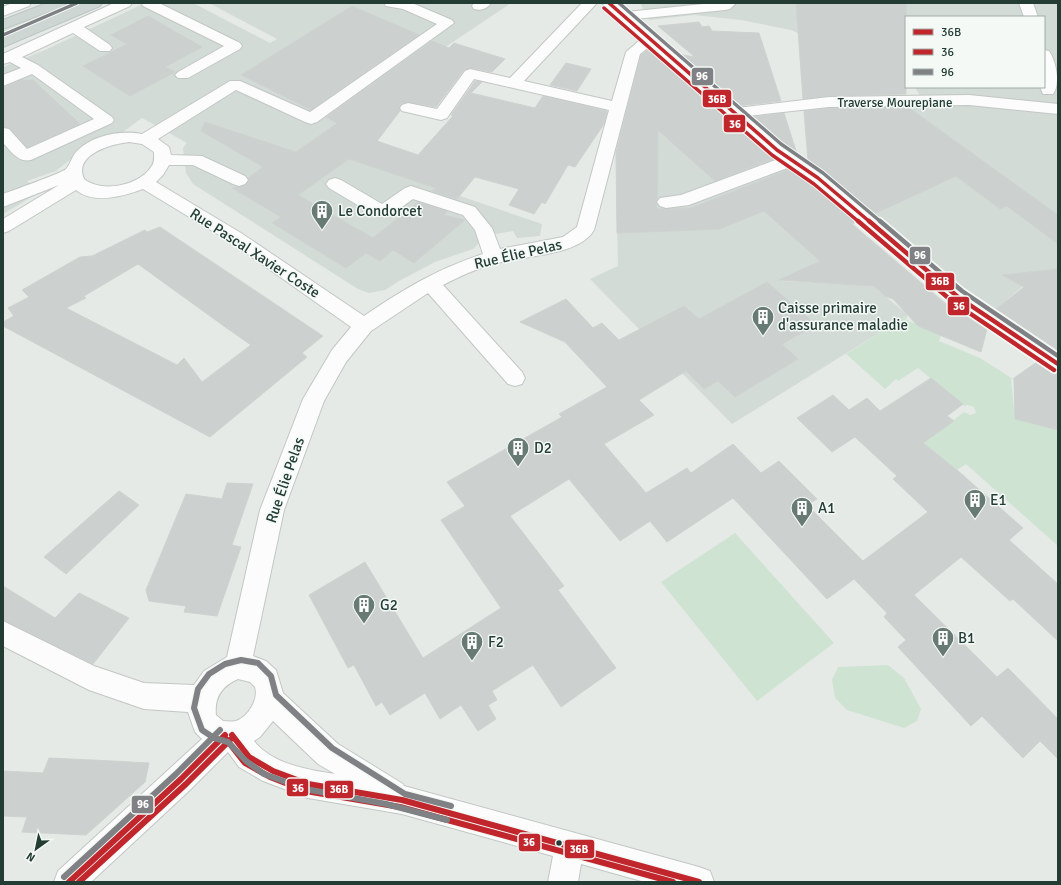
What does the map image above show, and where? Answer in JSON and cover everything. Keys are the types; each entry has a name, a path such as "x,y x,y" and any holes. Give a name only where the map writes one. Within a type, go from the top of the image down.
{"main road":[{"path":"3,25 59,3"},
{"path":"3,43 95,3"}],"street":[{"path":"3,12 24,3"},
{"path":"8,59 125,3"},
{"path":"148,3 235,46 183,75"},
{"path":"146,139 235,84 311,119 447,23 407,6 391,3"},
{"path":"514,84 590,3"},
{"path":"609,3 648,40 733,113 777,150 818,178 958,297 1058,364"},
{"path":"624,16 725,6 729,3"},
{"path":"1026,3 1031,16"},
{"path":"74,28 105,48"},
{"name":"Rue Élie Pelas","path":"238,666 272,510 314,399 339,356 364,326 415,291 430,283 460,268 494,257 568,242 576,238 585,230 633,52 648,40"},
{"path":"1045,57 1049,69 1048,91"},
{"path":"3,133 25,156 106,120 33,68 8,59"},
{"path":"3,81 33,68"},
{"path":"408,108 441,115 470,74 617,107"},
{"name":"Traverse Mourepiane","path":"733,113 828,102 945,102 969,100 1058,109"},
{"path":"3,227 74,177 76,163 83,154 95,146 114,138 129,137 146,139 156,144 163,151 162,164 155,174 144,182 119,191 98,192 85,188 74,177"},
{"path":"162,160 196,160 239,180"},
{"path":"666,202 683,201 791,160"},
{"path":"3,201 74,177"},
{"name":"Rue Pascal Xavier Coste","path":"144,182 235,237 364,326"},
{"path":"336,184 382,212 411,192 469,211 483,228 494,257"},
{"path":"430,283 515,378"},
{"path":"3,632 89,678 144,696 202,699"},
{"path":"69,882 228,735 249,729 263,716 270,699 269,685 262,674 252,667 238,666 222,672 210,684 202,699 202,716 210,729 228,735 249,757 273,771 308,784 402,800 699,882"},
{"path":"270,699 328,754 402,800"},
{"path":"563,882 570,846"}],"shaded area":[{"path":"145,3 193,3 270,43 277,39 209,3 511,3 386,87 307,144 542,224 540,236 517,238 513,231 479,237 478,244 473,249 435,262 385,290 369,293 358,289 193,184 186,173 183,148 187,143 142,118 123,132 81,151 56,171 27,181 40,192 3,214 3,67 45,50"},
{"path":"640,3 1058,3 1058,107 922,100 916,88 1045,88 1045,16 905,16 905,18 818,68 798,33 791,30 741,20 694,15 649,20"},
{"path":"629,98 641,99 774,157 789,170 742,189 820,261 780,281 872,285 908,315 732,424 590,279 618,266 616,180"},
{"path":"971,103 1058,112 1058,271 1023,286 996,309 961,286 857,199 907,107 906,106"}],"green space":[{"path":"69,3 82,3 3,37 3,31"},
{"path":"908,315 906,320 942,334 939,341 980,358 1013,379 1011,380 1015,419 1058,430 1058,546 966,464 957,470 946,461 940,465 911,438 937,433 964,412 970,415 976,413 974,407 967,405 964,406 918,368 898,381 896,379 885,389 846,354"},
{"path":"735,533 834,643 757,701 661,582"},
{"path":"888,665 904,678 921,709 917,721 904,728 847,710 835,698 832,680 838,667"}],"building":[{"path":"796,3 906,3 906,94 829,96 803,99"},
{"path":"352,6 419,35 311,110 241,75"},
{"path":"148,16 202,47 165,67 175,72 130,96 83,66 127,44 111,35"},
{"path":"699,22 702,27 709,26 712,31 759,33 781,101 737,106 677,54 695,57 658,26"},
{"path":"432,41 449,48 454,43 505,59 492,72 470,68 464,70 436,107 408,102 402,104 399,107 400,111 377,141 418,155 453,116 451,115 475,81 482,82 471,93 535,108 543,96 607,111 604,124 575,167 568,165 545,204 542,202 534,214 509,205 519,189 475,177 457,199 432,191 436,188 349,159 298,195 373,238 418,202 447,211 444,215 465,220 414,263 393,250 380,261 366,253 346,268 272,223 281,217 232,188 245,185 250,180 248,178 263,167 201,131 205,122 296,152 337,123 326,117"},
{"path":"649,49 775,158 715,181 658,130 657,209 691,208 790,169 811,183 856,222 852,224 953,310 954,306 987,329 981,352 918,326 893,299 885,296 874,286 779,280 820,261 764,211 720,229 617,233 616,152 641,55"},
{"path":"566,63 591,69 577,91 550,85"},
{"path":"21,80 33,80 80,124 27,147 10,128 3,127 3,88"},
{"path":"908,107 1058,215 1058,244 1007,206 1000,209 956,176 874,214 825,173 808,161 804,111 829,108"},
{"path":"784,113 797,154 751,117"},
{"path":"160,227 323,336 302,353 307,357 210,437 3,326 3,322 14,316 8,308 29,297 22,290 80,257 92,256 145,230 147,232","holes":["138,264 251,345 202,382 184,358 177,365 66,308 86,298 84,296"]},
{"path":"1058,269 1058,352 1055,350 1056,349 996,309 1024,287 1002,275"},
{"path":"767,282 816,325 782,344 798,359 735,397 718,381 704,389 686,371 639,400 654,415 604,444 646,493 687,468 691,473 733,444 761,473 779,461 817,499 807,505 863,561 928,512 893,479 897,476 855,437 832,452 797,418 833,395 849,410 867,398 880,411 931,378 963,404 947,416 954,421 923,443 957,470 1023,528 1009,540 1058,584 1058,641 1013,599 1010,601 961,557 914,595 997,677 1008,668 1058,719 1058,759 1040,741 1023,758 982,716 971,726 898,647 906,640 884,617 887,613 854,579 827,599 733,498 667,542 650,521 620,541 569,479 510,516 564,586 558,590 616,668 561,707 533,665 492,691 497,700 488,705 496,719 478,731 461,705 440,719 425,693 390,715 382,702 376,706 354,665 348,668 309,595 365,562 423,658 501,608 441,520 465,506 447,482 562,417 559,414 607,387 565,342 520,322 566,299 593,328 602,323 619,340 684,306 699,319"},
{"path":"1037,362 1050,371 1058,373 1058,430 1015,419 1014,378"},
{"path":"227,483 253,484 232,545 241,547 217,616 184,612 186,606 149,601 146,590 186,494 222,499"},
{"path":"119,491 139,505 66,574 44,557"},
{"path":"3,586 55,618 79,593 129,618 93,664 3,620"},
{"path":"49,758 149,763 145,782 86,835 22,832 27,817 3,816 3,771 43,773"}],"transit line":[{"name":"96","path":"3,35 77,3"},
{"name":"36B","path":"609,3 733,113 777,150 818,178 958,297 1058,364"},
{"name":"96","path":"619,3 738,108 781,144 823,173 962,291 1058,356"},
{"name":"36","path":"604,8 728,118 772,155 814,184 953,302 1054,370"},
{"name":"96","path":"447,820 386,804 305,789 264,774 246,761 228,742 214,738 202,730 194,708 198,689 209,674 225,664 241,660 258,663 271,676 276,695 332,748 405,794 451,806"},
{"name":"96","path":"64,877 176,774 220,730"},
{"name":"36B","path":"69,882 181,779 225,735"},
{"name":"36B","path":"232,735 249,757 273,771 308,784 402,800 699,882"},
{"name":"36","path":"226,739 245,763 270,777 306,791 400,807 673,882"},
{"name":"36","path":"79,882 186,784 230,740"}],"place":[{"name":"Le Condorcet","path":"322,230"},
{"name":"Caisse primaire d'assurance maladie","path":"763,336"},
{"name":"D2","path":"518,468"},
{"name":"E1","path":"975,520"},
{"name":"A1","path":"802,528"},
{"name":"G2","path":"364,624"},
{"name":"B1","path":"943,658"},
{"name":"F2","path":"472,662"}]}
